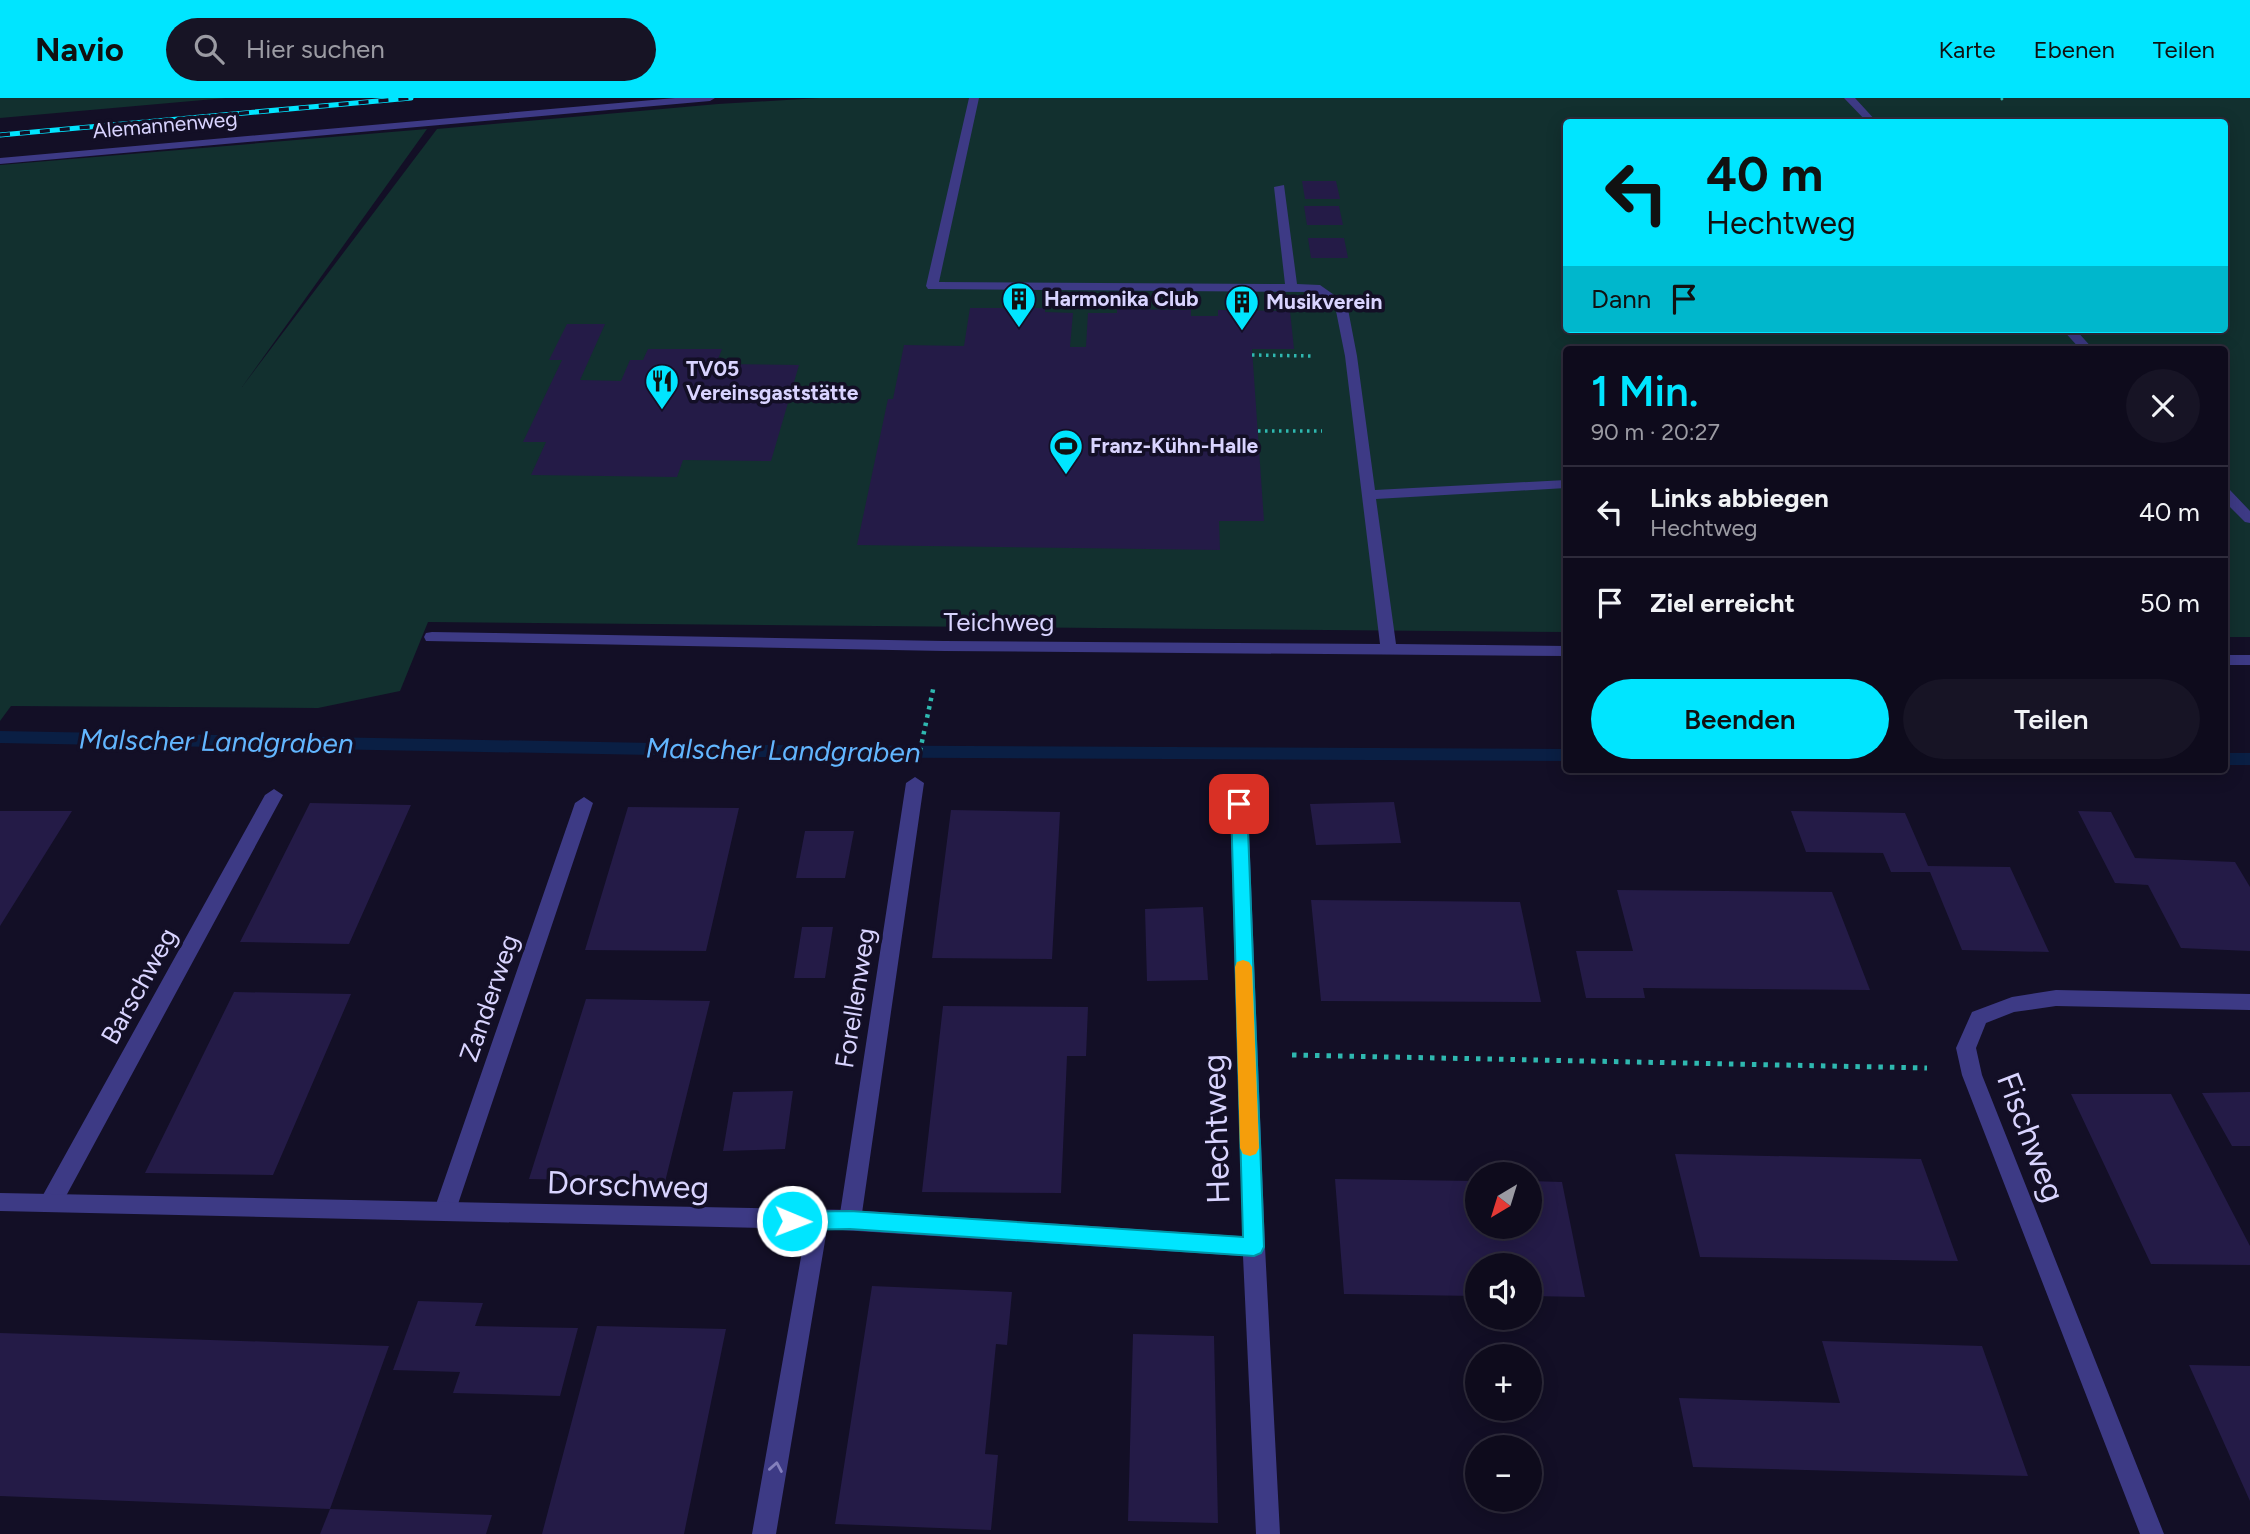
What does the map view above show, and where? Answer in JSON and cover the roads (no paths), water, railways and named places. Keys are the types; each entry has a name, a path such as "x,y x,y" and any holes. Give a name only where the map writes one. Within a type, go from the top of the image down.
{"street":[{"name":"Alemannenweg","path":"0,161 710,98"},
{"path":"974,98 932,286 1316,288 1341,304 1351,356 1388,648"},
{"path":"1849,98 1869,119"},
{"path":"1280,187 1291,288"},
{"path":"2072,333 2084,346"},
{"path":"1369,495 1563,484"},
{"path":"2228,496 2250,519"},
{"name":"Teichweg","path":"432,636 944,646 1563,651"},
{"path":"2228,660 2250,660"},
{"name":"Forellenweg","path":"850,1220 915,783"},
{"name":"Barschweg","path":"51,1202 274,795"},
{"name":"Zanderweg","path":"445,1210 583,803"},
{"name":"Hechtweg","path":"1239,804 1246,1054 1268,1534"},
{"name":"Fischweg","path":"2152,1534 1971,1068 1966,1048 1979,1018 2012,1005 2056,998 2250,1002"},
{"name":"Dorschweg","path":"0,1202 445,1210 818,1222 850,1220 1254,1247"},
{"path":"764,1534 818,1222"}],"waterway":[{"name":"Malscher Landgraben","path":"0,737 759,751 1563,755"},
{"name":"Malscher Landgraben","path":"2228,759 2250,759"}],"railway":[{"path":"0,135 411,98"}],"place":[{"name":"Harmonika Club","path":"1019,329"},
{"name":"Musikverein","path":"1242,332"},
{"name":"TV05 Vereinsgaststätte","path":"662,411"},
{"name":"Franz-Kühn-Halle","path":"1066,476"}]}
